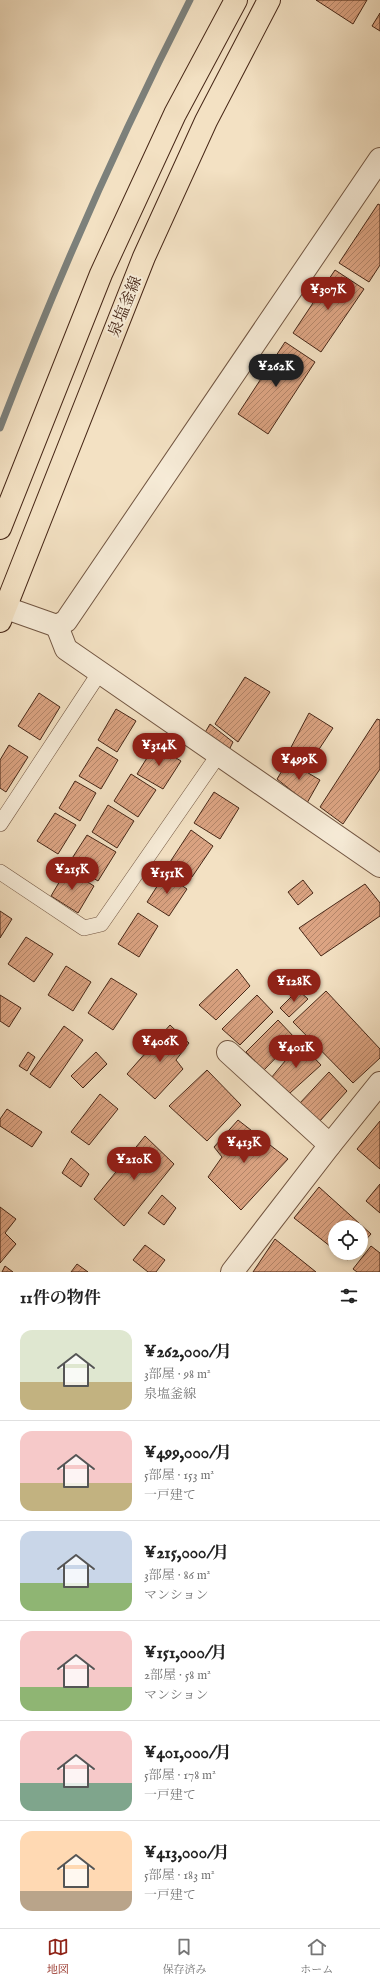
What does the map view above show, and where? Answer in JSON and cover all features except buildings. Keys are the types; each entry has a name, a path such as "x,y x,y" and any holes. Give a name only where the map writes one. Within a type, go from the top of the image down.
{"main road":[{"name":"泉塩釜線","path":"0,528 101,274 175,114 236,0"},
{"name":"泉塩釜線","path":"2,613 144,257 206,120 269,0"}],"street":[{"path":"2,613 57,626 66,621 378,166"},
{"path":"57,626 66,649 380,866"},
{"path":"228,1052 330,1145"},
{"path":"232,1272 380,1083"}],"lane":[{"path":"0,824 100,672"},
{"path":"0,872 84,928 101,924 219,754"}],"waterway":[{"path":"0,428 43,319 89,211 138,105 190,0"}]}
